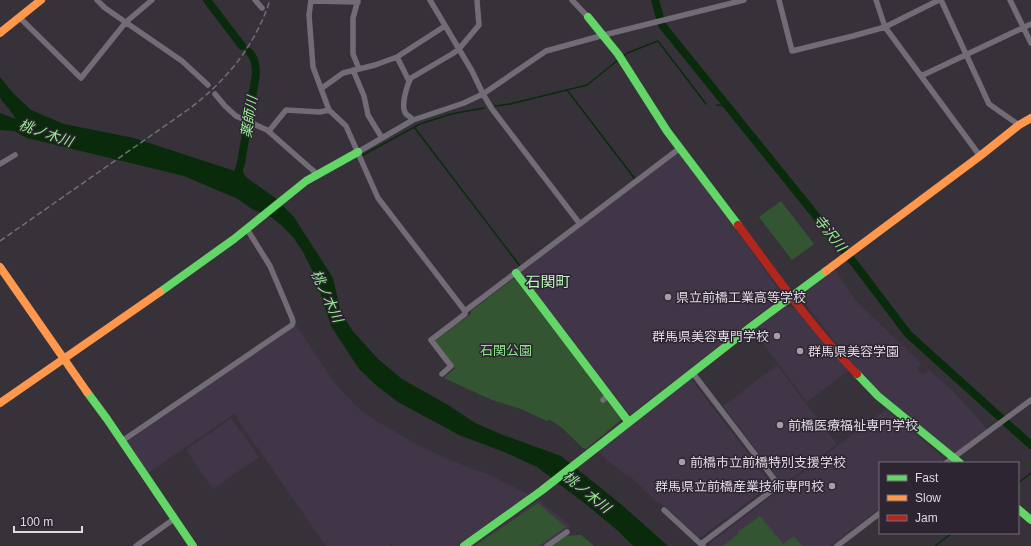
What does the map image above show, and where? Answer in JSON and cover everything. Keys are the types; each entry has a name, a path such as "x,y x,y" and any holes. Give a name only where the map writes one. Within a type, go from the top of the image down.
{"street":[{"path":"1,28 19,17 41,0"},
{"path":"97,0 105,8 182,61 208,85"},
{"path":"19,17 81,78 126,22 152,0"},
{"path":"255,0 262,8"},
{"path":"430,0 472,71 492,109 580,224"},
{"path":"413,120 404,110 405,96 411,78 459,49 479,25 478,0"},
{"path":"572,0 604,35 629,70 663,125 792,297 845,362 878,396 956,460 1031,400"},
{"path":"0,403 205,260 249,227 291,192 317,174 413,120 464,103 483,94 546,51 744,0"},
{"path":"779,0 792,51 885,27 940,0 988,104 1019,125"},
{"path":"876,0 885,27 980,156"},
{"path":"1010,0 1031,43"},
{"path":"382,138 368,115 353,54 353,18 358,1 311,1 309,16 313,67 330,110 346,126 378,198 465,311"},
{"path":"921,76 1031,24"},
{"path":"322,88 343,73 398,57 445,26"},
{"path":"398,57 410,81"},
{"path":"215,94 229,111 236,116 269,131 317,174"},
{"path":"269,131 286,110 320,112 330,110"},
{"path":"464,546 545,487 692,372 980,156 1019,125 1031,118"},
{"path":"442,374 451,366 431,340 465,314 465,311 680,148"},
{"path":"0,164 15,155"},
{"path":"122,441 292,325 292,318 270,266 249,227"},
{"path":"0,268 97,407 107,419 174,519 194,546"},
{"path":"516,273 605,397 628,422"},
{"path":"664,510 702,545 775,488 774,480 692,372"},
{"path":"1019,510 1031,520"},
{"path":"837,546 879,514"},
{"path":"136,546 174,519"},
{"path":"547,546 567,532"}],"shaded area":[{"path":"677,153 679,153 781,293 779,298 630,415 521,275 521,272"},
{"path":"834,268 856,301 921,363 917,369 923,375 929,370 955,393 987,429 955,454 893,405 857,369 804,302 803,291"},
{"name":"群馬県美容学園","path":"786,306 794,308 848,371 807,402 753,330"},
{"path":"296,325 336,385 360,410 422,447 475,470 486,473 530,495 458,546 393,546 392,544 389,546 326,546 234,414 147,474 127,446 128,441"},
{"name":"前橋医療福祉専門学校","path":"777,365 837,444 783,485 723,406"},
{"name":"前橋市立前橋特別支援学校","path":"687,378 691,379 770,482 769,486 701,537 698,537 665,506 658,503 631,477 624,474 596,450"},
{"name":"群馬県立前橋産業技術専門校","path":"886,409 944,458 942,462 879,462 879,509 830,546 710,546 710,543"},
{"path":"231,418 259,457 213,489 186,450"},
{"path":"538,500 571,526 543,546 472,546"}],"green space":[{"path":"781,201 814,244 792,260 759,217"},
{"name":"石関公園","path":"515,279 622,419 586,449 583,448 561,427 550,420 547,421 521,409 492,400 444,378 455,368 435,342 436,340 471,314 471,311"},
{"path":"538,503 566,527 539,546 475,546"},
{"path":"760,516 783,544 794,536 802,546 723,546 738,534 738,532"},
{"path":"581,535 594,546 549,546 563,536"}],"water":[{"name":"桃ノ木川","path":"0,77 13,93 31,110 64,124 134,138 235,171 240,167 246,177 274,197 294,217 333,278 340,309 346,320 352,330 378,359 402,379 448,405 475,423 561,456 622,505 668,546 633,546 617,530 583,502 537,467 504,452 459,435 398,402 377,386 359,369 331,326 315,276 303,252 293,237 271,217 252,209 238,199 184,176 27,138 14,131 0,130 0,113 16,119 0,97"}],"waterway":[{"name":"薬師川","path":"207,0 242,46"},
{"name":"寺沢川","path":"655,0 662,25 858,268 908,334 1031,445"},
{"path":"622,57 627,53 658,41 706,104"},
{"name":"薬師川","path":"237,176 241,163 256,74 254,59 249,52"},
{"path":"495,106 510,104 587,85 618,60"},
{"path":"567,90 635,179"},
{"name":"寺沢川","path":"717,105 727,106"},
{"path":"363,155 420,124 451,114 484,108"},
{"path":"414,127 520,266"},
{"path":"1019,482 1031,473"},
{"path":"935,546 951,534"}],"railway":[{"path":"0,241 203,98 227,74 248,47 264,17 270,0"}],"traffic: fast":[{"path":"588,17 618,54 667,131 738,225"},
{"path":"160,292 234,239 306,181 358,152"},
{"path":"464,546 541,491 752,326 826,271"},
{"path":"516,273 628,421"},
{"path":"857,374 878,396 959,462"},
{"path":"87,392 193,546"},
{"path":"1019,510 1031,520"}],"traffic: slow":[{"path":"0,33 41,0"},
{"path":"826,271 1019,125 1031,118"},
{"path":"0,267 87,392"},
{"path":"0,403 160,292"}],"traffic: jam":[{"path":"738,225 810,321 857,374"}],"place":[{"name":"県立前橋工業高等学校","path":"668,297"},
{"name":"群馬県美容専門学校","path":"777,336"},
{"name":"群馬県美容学園","path":"800,351"},
{"name":"前橋医療福祉専門学校","path":"780,425"},
{"name":"前橋市立前橋特別支援学校","path":"682,462"},
{"name":"群馬県立前橋産業技術専門校","path":"832,486"}],"district":[{"name":"石関町","path":"548,281"}]}
